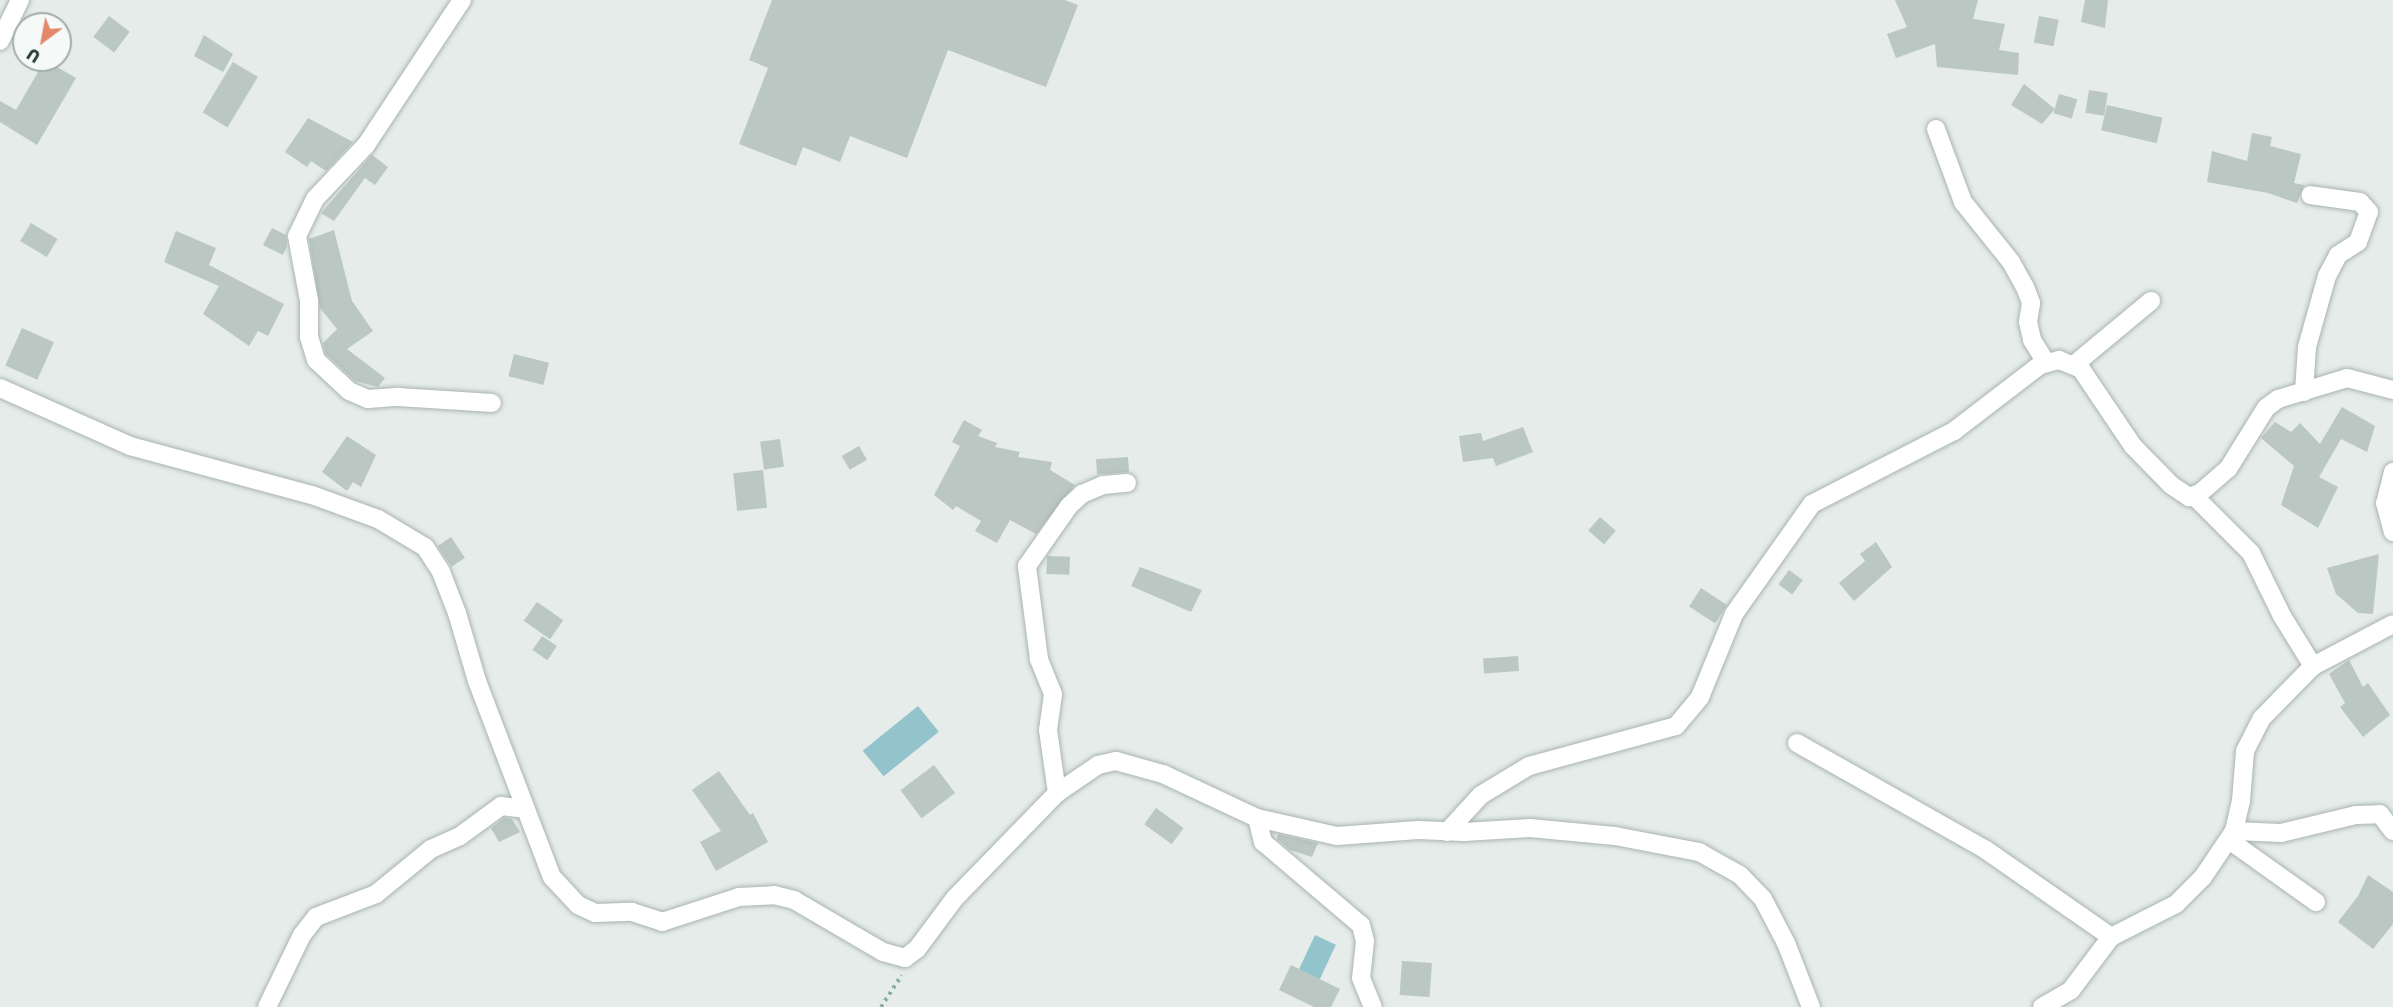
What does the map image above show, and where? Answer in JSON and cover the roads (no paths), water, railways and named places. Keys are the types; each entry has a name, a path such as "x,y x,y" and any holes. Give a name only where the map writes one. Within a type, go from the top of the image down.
{"street":[{"path":"0,41 20,0"},
{"path":"462,0 366,145 315,199 297,236 309,301 309,337 316,360 349,390 369,399 399,397 492,403"},
{"path":"1936,129 1963,202 2011,262 2025,287 2031,303 2028,322 2032,340 2046,362"},
{"path":"2304,392 2307,347 2327,276 2338,255 2358,242 2369,212 2360,202 2310,195"},
{"path":"1448,832 1481,795 1529,766 1676,726 1700,697 1734,614 1812,504 1954,431 2046,362 2075,364 2151,302"},
{"path":"2075,364 2133,446 2182,494 2195,496 2252,553 2282,616 2313,666"},
{"path":"2195,496 2238,458 2266,408 2278,399 2347,378 2393,390"},
{"path":"0,388 130,446 312,495 378,519 425,547 441,573 457,613 477,681 552,877 578,905 595,913 632,912 663,922 739,897 774,895 825,915 899,959 911,955 955,898 1057,793 1098,765 1126,762 1162,774 1257,818 1337,836 1418,830 1448,832 1558,830 1699,852 1740,875 1763,899 1786,943 1811,1007"},
{"path":"2393,472 2385,503 2393,532"},
{"path":"1057,793 1048,730 1053,693 1039,659 1026,566 1069,506 1082,494 1103,485 1127,483"},
{"path":"2042,1007 2071,990 2111,937 2176,904 2203,877 2231,835 2248,739 2262,718 2313,666 2339,649 2393,624"},
{"path":"1797,743 1986,850 2111,937"},
{"path":"267,1007 302,935 316,917 376,894 431,849 460,837 501,806 525,809"},
{"path":"2231,835 2281,833 2356,815 2380,814 2393,831"},
{"path":"1257,818 1263,842 1361,925 1365,941 1361,978 1373,1007"},
{"path":"2231,835 2316,902"}],"water":[{"path":"918,706 939,732 884,776 863,751"},
{"path":"1315,935 1336,945 1320,979 1299,969"}]}
